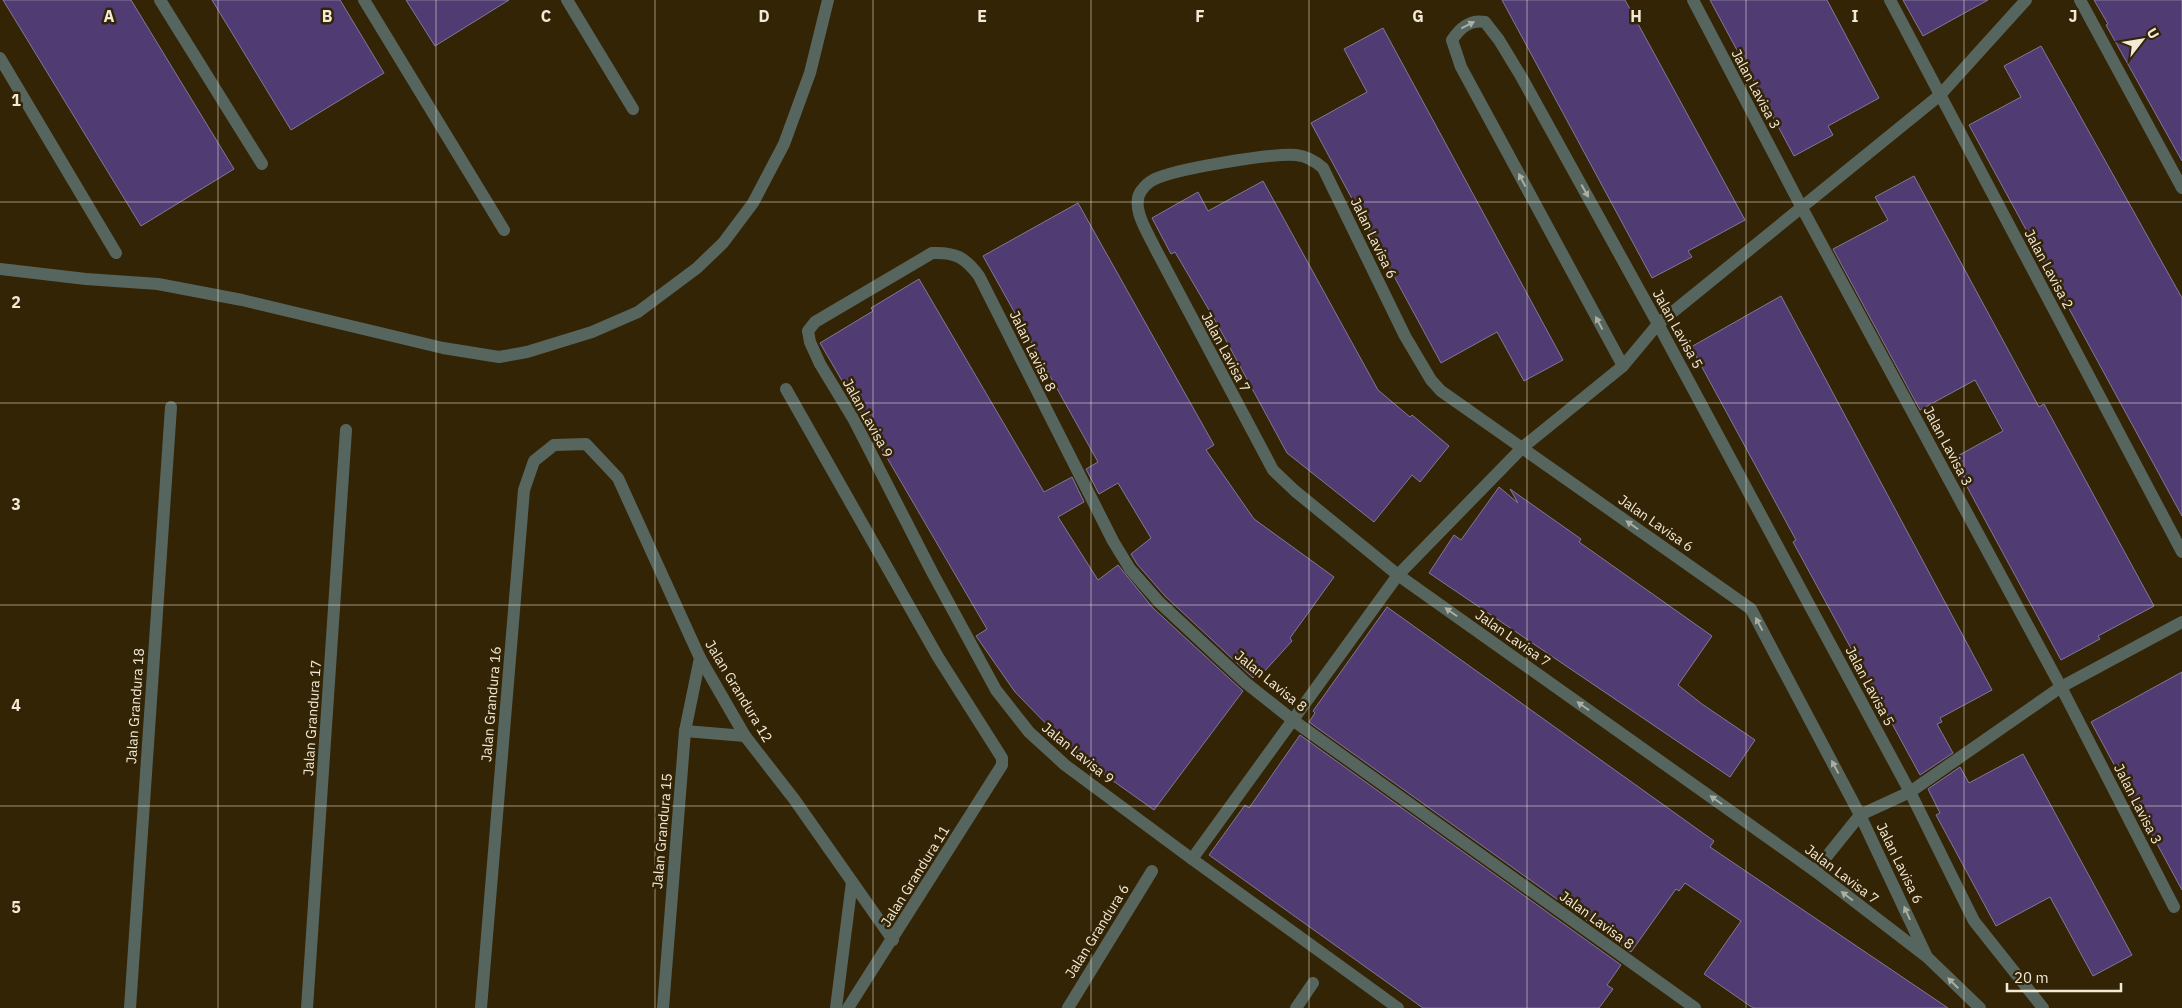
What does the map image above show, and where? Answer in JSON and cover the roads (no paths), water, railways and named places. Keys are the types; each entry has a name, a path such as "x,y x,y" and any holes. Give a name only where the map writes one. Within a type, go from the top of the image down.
{"street":[{"path":"160,0 262,164"},
{"path":"364,0 504,230"},
{"path":"567,0 633,109"},
{"path":"0,269 86,279 158,284 242,300 443,348 499,358 527,352 592,332 638,312 696,268 722,243 753,203 784,144 807,82 828,0"},
{"name":"Jalan Lavisa 3","path":"1692,0 1802,208 2061,687 2174,907"},
{"name":"Jalan Lavisa 2","path":"1890,0 2182,552"},
{"path":"1192,860 1398,575 1523,448 1623,366 1658,324 1940,94 2026,0"},
{"path":"2080,0 2182,188"},
{"name":"Jalan Lavisa 5","path":"1623,366 1461,67 1452,40 1460,29 1476,20 1485,22 1499,40 1658,324 1910,792 1974,921 2043,1008"},
{"path":"0,58 116,253"},
{"name":"Jalan Lavisa 7","path":"1314,160 1298,155 1275,155 1181,171 1152,180 1141,191 1138,200 1139,212 1155,248 1273,470 1295,491 1398,575 1815,871 1927,957 1980,1008"},
{"name":"Jalan Lavisa 6","path":"1314,160 1323,168 1330,179 1405,336 1431,380 1441,391 1751,609 1860,815 1927,957"},
{"name":"Jalan Lavisa 9","path":"962,258 948,252 932,253 815,322 808,331 810,342 820,364 854,420 932,572 996,690 1029,732 1065,765 1192,860 1398,1008"},
{"name":"Jalan Lavisa 8","path":"962,258 971,265 979,276 1113,541 1130,570 1159,602 1239,676 1294,721 1345,755 1695,1008"},
{"name":"Jalan Grandura 11","path":"786,389 938,657 1002,758 1002,765 893,940 848,1008"},
{"name":"Jalan Grandura 18","path":"130,1008 171,407"},
{"name":"Jalan Grandura 17","path":"308,1008 346,430"},
{"name":"Jalan Grandura 12","path":"586,444 618,478 700,658 745,736 794,799 893,940"},
{"name":"Jalan Grandura 16","path":"481,1008 524,490 534,461 554,445 586,444"},
{"path":"1815,871 1860,815 1910,792 2061,687 2182,622"},
{"name":"Jalan Grandura 15","path":"662,1008 684,732 700,658"},
{"path":"684,732 745,736"},
{"name":"Jalan Grandura 6","path":"1068,1008 1152,871"},
{"path":"836,1008 852,882"},
{"path":"1296,1008 1313,983"}]}
